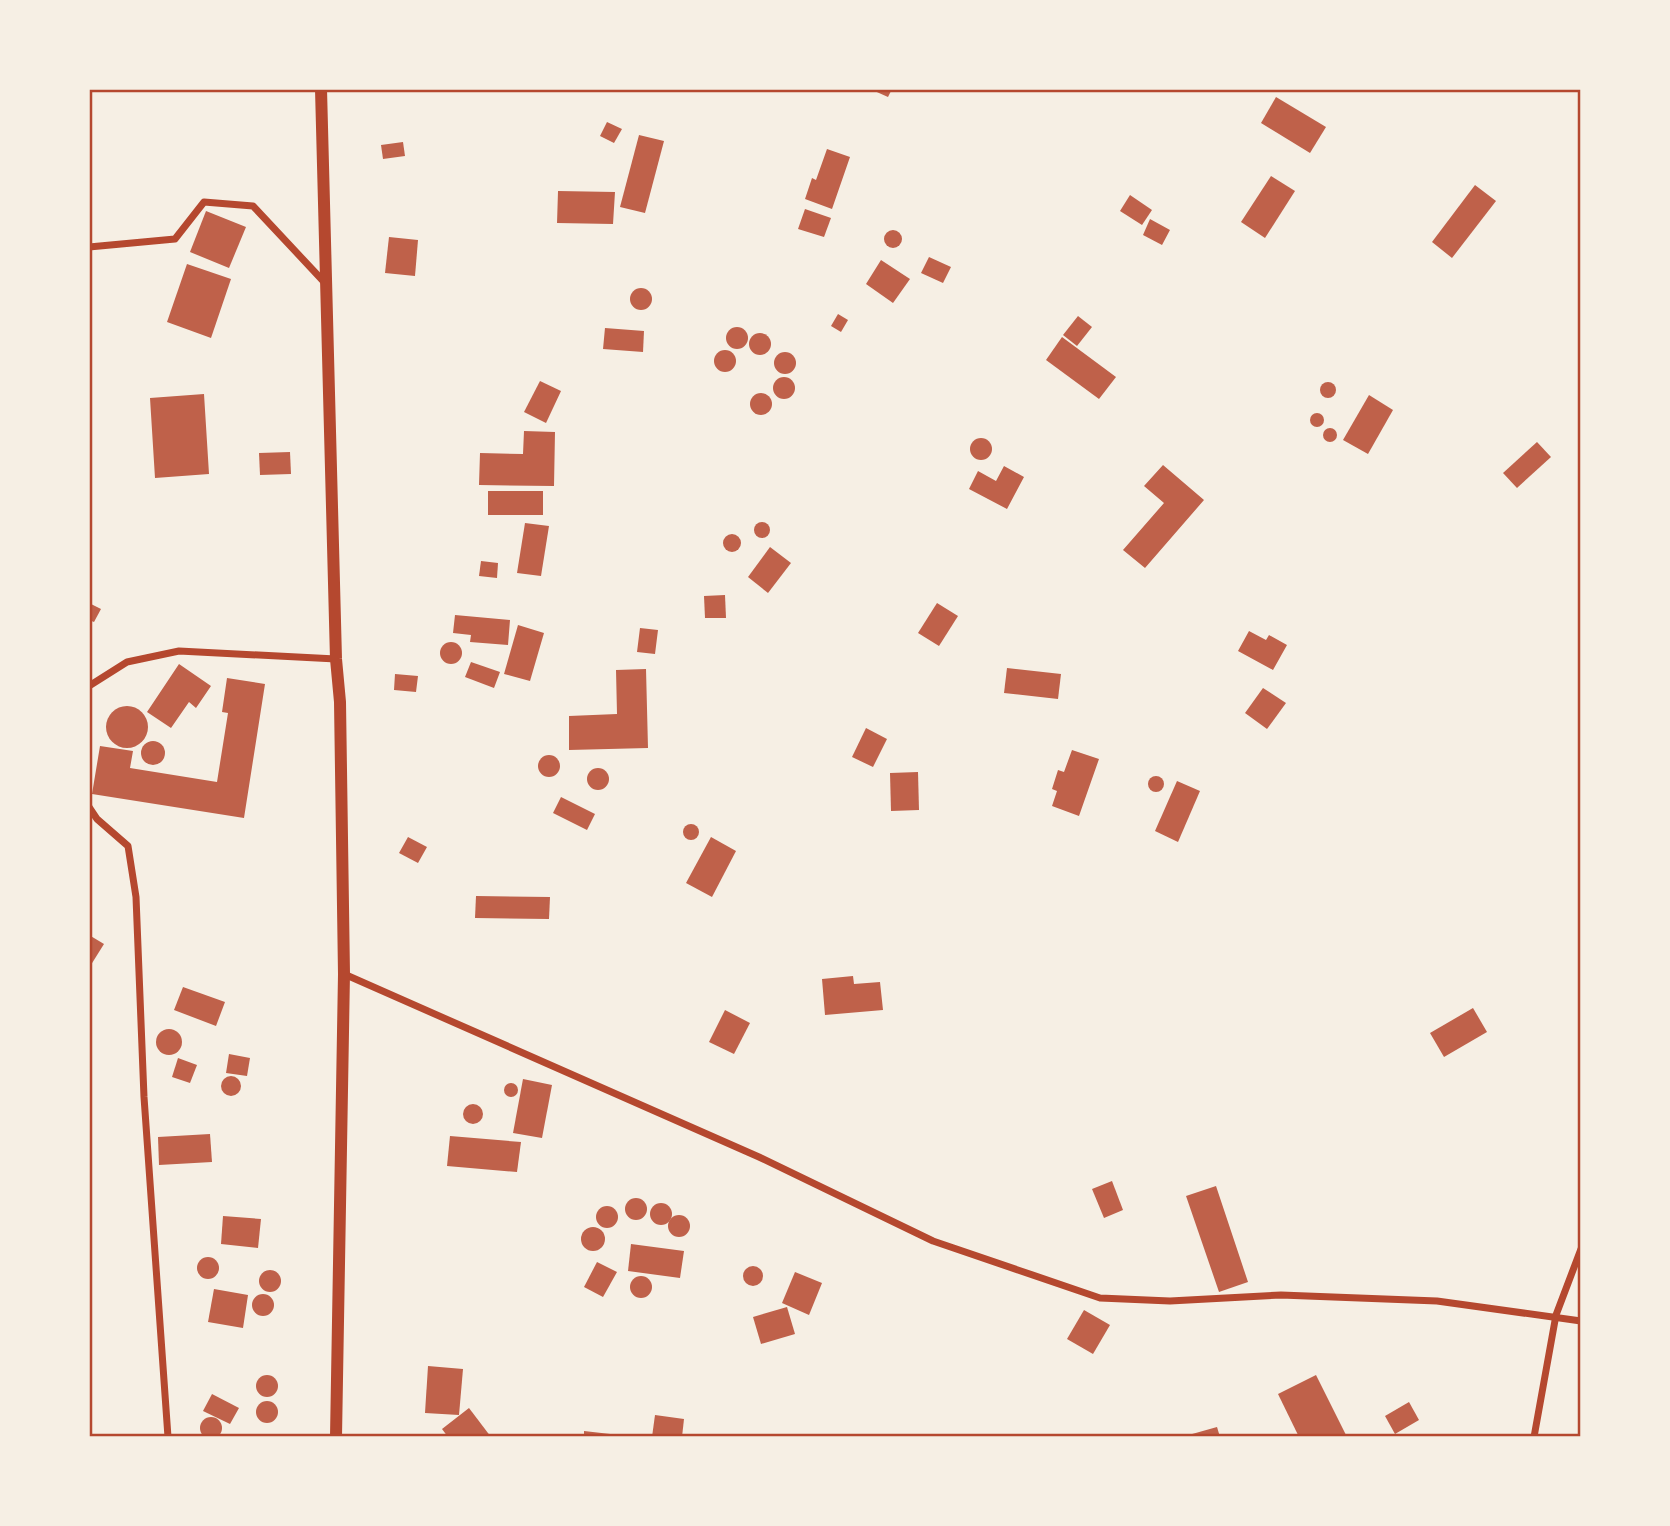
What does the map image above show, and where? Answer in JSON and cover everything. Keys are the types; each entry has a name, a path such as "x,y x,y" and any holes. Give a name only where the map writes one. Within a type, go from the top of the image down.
{"street":[{"path":"321,89 336,659 340,702 344,974 336,1437"},
{"path":"89,247 176,239 204,202 253,206 326,285"},
{"path":"89,687 127,662 179,650 336,659"},
{"path":"89,807 96,819 128,846 136,897 145,1097 168,1437"},
{"path":"344,974 759,1157 933,1241 1100,1298 1170,1301 1281,1295 1437,1301 1556,1315 1581,1321"},
{"path":"1534,1437 1556,1315 1581,1249"}],"building":[{"path":"870,89 892,89 888,97"},
{"path":"1276,97 1326,127 1310,153 1261,123"},
{"path":"607,122 622,129 614,143 600,136"},
{"path":"639,135 664,141 645,213 620,207"},
{"path":"403,142 405,156 383,159 381,145"},
{"path":"827,149 850,157 832,209 805,199 812,178 816,180"},
{"path":"1271,176 1295,191 1265,238 1241,222"},
{"path":"1475,185 1496,201 1452,258 1432,242"},
{"path":"558,191 615,192 613,224 557,223"},
{"path":"1130,195 1152,210 1142,225 1120,211"},
{"path":"805,209 831,218 824,237 798,229"},
{"path":"206,211 246,227 229,268 190,252"},
{"path":"1150,219 1170,230 1162,245 1143,235"},
{"path":"889,230 897,230 902,239 900,246 889,248 884,243 884,235"},
{"path":"389,237 418,240 415,276 385,273"},
{"path":"929,257 951,267 943,283 921,273"},
{"path":"881,260 910,279 893,303 866,284"},
{"path":"187,264 231,279 211,338 167,322"},
{"path":"641,288 649,291 652,299 649,307 641,310 633,307 630,299 633,291"},
{"path":"838,314 848,320 841,332 831,326"},
{"path":"1078,316 1092,327 1077,346 1063,335"},
{"path":"737,327 747,334 748,338 741,348 737,349 727,342 726,338 733,328"},
{"path":"605,328 644,331 643,352 603,349"},
{"path":"760,333 770,340 771,344 764,354 760,355 750,348 749,344 756,334"},
{"path":"1062,337 1116,377 1099,399 1046,360"},
{"path":"725,350 735,357 736,361 729,371 725,372 715,365 714,361 721,351"},
{"path":"785,352 793,355 796,363 793,371 785,374 777,371 774,363 777,355"},
{"path":"784,377 792,380 795,388 792,396 784,399 776,396 773,388 776,380"},
{"path":"540,381 561,391 546,423 524,412"},
{"path":"1328,382 1336,390 1328,398 1320,390"},
{"path":"761,393 771,400 772,404 765,414 761,415 751,408 750,404 757,394"},
{"path":"204,394 209,474 155,478 150,398"},
{"path":"1369,395 1393,410 1368,454 1343,440"},
{"path":"1317,413 1322,415 1322,425 1317,427 1312,425 1310,420 1312,415"},
{"path":"1330,428 1335,430 1335,440 1330,442 1325,440 1323,435 1325,430"},
{"path":"524,431 555,432 554,486 479,485 480,453 523,454"},
{"path":"981,438 991,445 992,449 985,459 981,460 971,453 970,449 977,439"},
{"path":"1537,442 1551,457 1517,488 1503,473"},
{"path":"290,452 291,474 260,475 259,453"},
{"path":"1163,465 1204,500 1145,568 1123,550 1164,503 1144,486"},
{"path":"1004,466 1024,477 1007,509 969,489 978,471 996,481"},
{"path":"488,491 543,491 543,515 488,515"},
{"path":"759,522 765,522 770,530 768,536 759,538 754,533 754,527"},
{"path":"525,523 549,526 541,576 517,573"},
{"path":"728,534 736,534 741,543 739,550 728,552 723,547 723,539"},
{"path":"770,547 791,563 768,593 748,577"},
{"path":"481,561 498,563 497,578 479,576"},
{"path":"725,595 726,618 705,618 704,596"},
{"path":"89,603 101,609 94,622 89,620"},
{"path":"937,603 958,616 939,646 918,633"},
{"path":"455,615 510,620 508,645 470,642 471,635 453,633"},
{"path":"518,625 544,633 530,681 504,674"},
{"path":"640,628 658,630 655,654 637,652"},
{"path":"1249,631 1266,640 1269,635 1287,645 1273,670 1238,651"},
{"path":"451,642 461,649 462,653 455,663 451,664 441,657 440,653 447,643"},
{"path":"471,662 500,672 494,688 465,677"},
{"path":"179,664 211,686 196,708 189,702 171,728 147,712"},
{"path":"1007,668 1061,674 1058,699 1004,693"},
{"path":"646,669 648,748 569,750 569,716 617,714 616,670"},
{"path":"395,674 418,676 416,692 394,690"},
{"path":"227,678 265,684 244,818 92,794 100,746 133,751 130,768 217,782 228,713 222,712"},
{"path":"1263,688 1286,703 1267,729 1245,713"},
{"path":"127,706 142,712 148,727 142,742 127,748 112,742 106,727 112,712"},
{"path":"866,728 887,739 873,767 852,757"},
{"path":"153,741 164,748 165,753 158,764 153,765 142,758 141,753 148,742"},
{"path":"1072,750 1099,759 1079,816 1052,806 1057,791 1052,789 1058,770 1064,772"},
{"path":"549,755 559,762 560,766 553,776 549,777 539,770 538,766 545,756"},
{"path":"598,768 608,775 609,779 602,789 598,790 588,783 587,779 594,769"},
{"path":"918,772 919,810 891,811 890,773"},
{"path":"1153,776 1159,776 1164,784 1162,790 1153,792 1148,787 1148,781"},
{"path":"1177,781 1200,791 1178,842 1155,831"},
{"path":"561,797 595,814 587,830 553,813"},
{"path":"691,824 697,826 697,838 691,840 685,838 683,832 685,826"},
{"path":"408,837 427,847 418,863 399,853"},
{"path":"711,837 736,851 712,897 686,883"},
{"path":"476,896 550,897 549,919 475,918"},
{"path":"89,935 104,944 89,968"},
{"path":"853,976 854,984 880,982 883,1010 825,1015 822,979"},
{"path":"183,987 225,1002 216,1026 174,1010"},
{"path":"1473,1008 1487,1032 1444,1057 1430,1033"},
{"path":"725,1010 750,1023 734,1054 709,1042"},
{"path":"169,1029 178,1033 182,1042 178,1051 169,1055 160,1051 156,1042 160,1033"},
{"path":"229,1054 250,1058 247,1076 226,1073"},
{"path":"178,1058 197,1065 190,1083 172,1077"},
{"path":"227,1076 235,1076 241,1086 235,1096 227,1096 221,1090 221,1082"},
{"path":"523,1079 552,1085 542,1138 513,1133"},
{"path":"511,1083 516,1085 516,1095 511,1097 506,1095 504,1090 506,1085"},
{"path":"473,1104 480,1107 483,1114 480,1121 473,1124 466,1121 463,1114 466,1107"},
{"path":"210,1134 212,1162 159,1165 158,1137"},
{"path":"450,1136 521,1142 517,1172 447,1166"},
{"path":"1112,1181 1123,1210 1104,1218 1092,1189"},
{"path":"1216,1186 1248,1282 1219,1292 1186,1196"},
{"path":"636,1198 646,1205 647,1209 640,1219 636,1220 626,1213 625,1209 632,1199"},
{"path":"661,1203 671,1210 672,1214 665,1224 661,1225 651,1218 650,1214 657,1204"},
{"path":"607,1206 617,1213 618,1217 611,1227 607,1228 597,1221 596,1217 603,1207"},
{"path":"679,1215 689,1222 690,1226 683,1236 679,1237 669,1230 668,1226 675,1216"},
{"path":"223,1216 261,1219 258,1248 221,1244"},
{"path":"593,1227 602,1230 605,1239 602,1248 593,1251 584,1248 581,1239 584,1230"},
{"path":"631,1244 684,1251 680,1278 628,1271"},
{"path":"208,1257 218,1264 219,1268 212,1278 208,1279 198,1272 197,1268 204,1258"},
{"path":"597,1262 617,1272 603,1297 584,1287"},
{"path":"753,1266 760,1269 763,1276 760,1283 753,1286 746,1283 743,1276 746,1269"},
{"path":"270,1270 280,1277 281,1281 274,1291 270,1292 260,1285 259,1281 266,1271"},
{"path":"795,1272 822,1283 809,1315 782,1303"},
{"path":"641,1276 651,1283 652,1287 645,1297 641,1298 631,1291 630,1287 637,1277"},
{"path":"214,1289 248,1295 243,1328 208,1322"},
{"path":"263,1294 273,1301 274,1305 267,1315 263,1316 253,1309 252,1305 259,1295"},
{"path":"787,1307 795,1334 761,1344 753,1317"},
{"path":"1084,1310 1110,1325 1093,1354 1067,1339"},
{"path":"428,1366 463,1369 459,1415 425,1413"},
{"path":"267,1375 275,1378 278,1386 275,1394 267,1397 259,1394 256,1386 259,1378"},
{"path":"1316,1375 1347,1437 1299,1437 1278,1394"},
{"path":"212,1394 239,1408 230,1424 203,1411"},
{"path":"267,1401 277,1408 278,1412 271,1422 267,1423 257,1416 256,1412 263,1402"},
{"path":"1409,1402 1419,1420 1395,1434 1385,1416"},
{"path":"469,1408 491,1437 448,1437 442,1429"},
{"path":"655,1415 684,1419 682,1437 652,1437"},
{"path":"211,1417 219,1420 222,1428 219,1436 211,1439 203,1436 200,1428 203,1420"},
{"path":"1217,1427 1220,1437 1185,1437 1185,1436"},
{"path":"584,1431 619,1435 619,1437 584,1437"}]}
